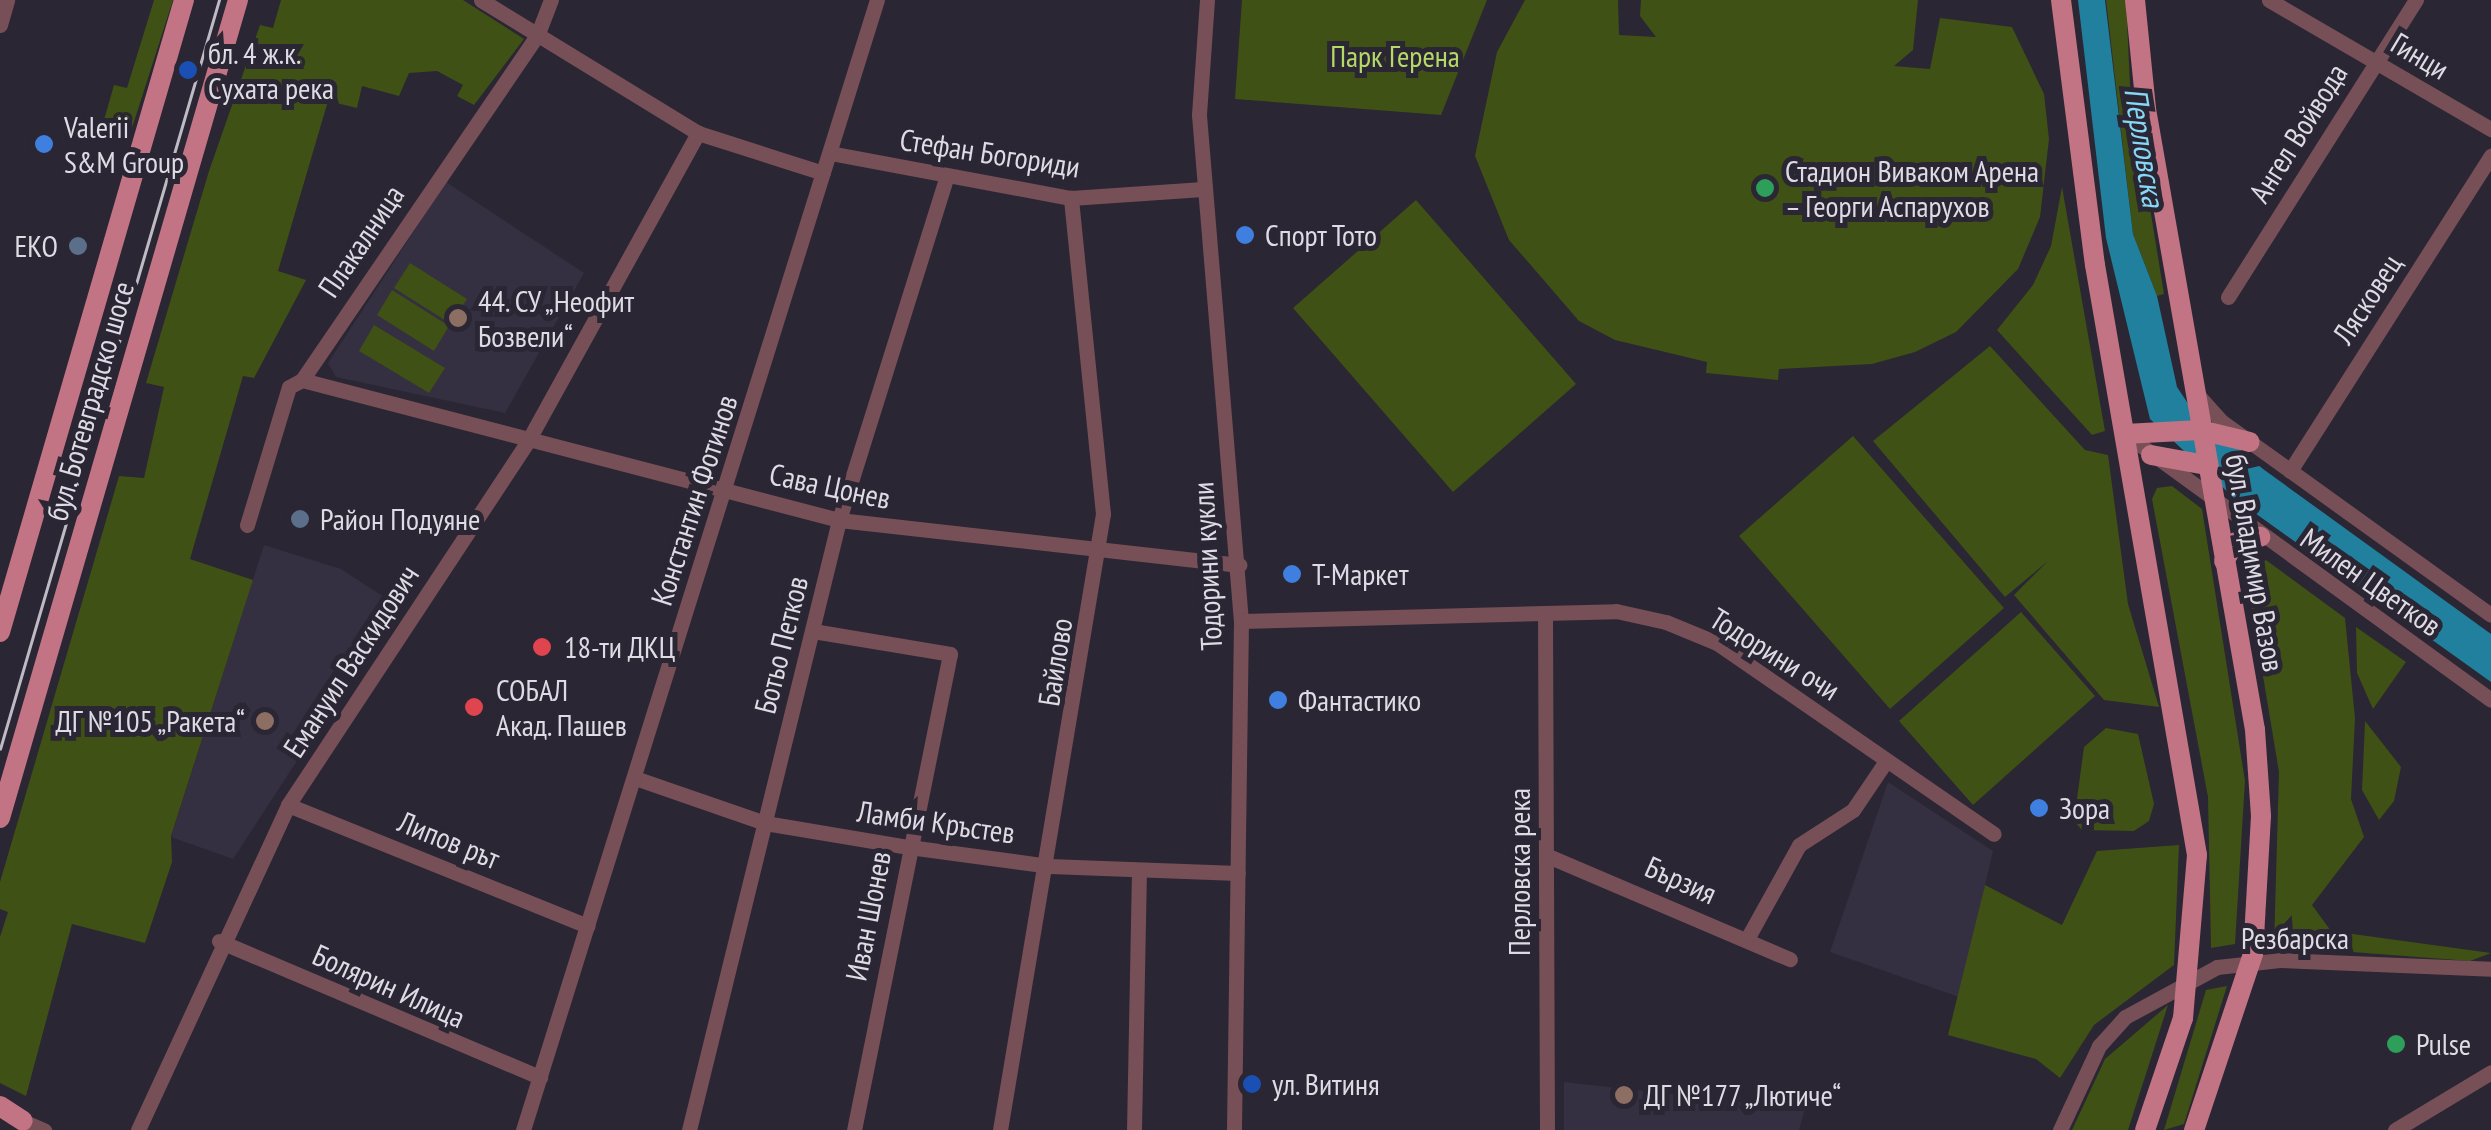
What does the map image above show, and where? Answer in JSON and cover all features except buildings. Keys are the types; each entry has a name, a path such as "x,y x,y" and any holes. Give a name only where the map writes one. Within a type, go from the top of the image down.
{"main road":[{"name":"бул. Ботевградско шосе","path":"0,632 184,0"},
{"path":"2061,0 2124,434 2190,793 2197,906 2183,1018 2145,1130"},
{"name":"бул. Владимир Вазов","path":"2135,0 2193,389 2255,730 2260,900 2238,1016 2194,1130"},
{"name":"бул. Ботевградско шосе","path":"0,818 239,4"},
{"path":"2124,434 2200,430 2250,442"},
{"path":"2150,455 2206,465"},
{"path":"2224,562 2236,542 2260,537"},
{"path":"0,1109 23,1121"}],"street":[{"path":"0,25 8,0"},
{"path":"481,0 698,132 823,173"},
{"name":"Плакалница","path":"247,525 285,394 302,380 537,36 552,0"},
{"name":"Константин Фотинов","path":"522,1130 726,491 876,0"},
{"name":"Тодорини кукли","path":"1206,0 1198,101 1241,621 1234,1130"},
{"name":"Гинци","path":"2270,0 2491,130"},
{"name":"Ангел Войвода","path":"2228,297 2416,0"},
{"name":"Емануил Васкидович","path":"138,1130 219,941 288,805 528,439 698,132"},
{"name":"Стефан Богориди","path":"830,152 946,178 1070,198 1203,189"},
{"name":"Лясковец","path":"2290,471 2491,156"},
{"name":"Ботьо Петков","path":"689,1130 839,520 946,178"},
{"name":"Байлово","path":"1000,1130 1050,866 1100,555 1102,473 1070,198"},
{"name":"Сава Цонев","path":"302,380 839,520 1100,555 1238,565"},
{"name":"Милен Цветков","path":"2193,389 2250,442 2491,615"},
{"name":"Милен Цветков","path":"2124,434 2260,537 2491,700"},
{"name":"Тодорини очи","path":"1241,621 1616,612 1718,643 1994,834"},
{"name":"Перловска река","path":"1546,613 1547,1130"},
{"name":"Иван Шонев","path":"813,632 950,654 854,1130"},
{"path":"1747,939 1799,845 1853,810 1886,761"},
{"name":"Ламби Кръстев","path":"634,778 765,824 1050,866 1238,873"},
{"name":"Липов рът","path":"288,805 588,926"},
{"name":"Бързия","path":"1548,856 1790,959"},
{"path":"1134,1130 1138,872"},
{"name":"Болярин Илица","path":"219,941 540,1077"},
{"name":"Резбарска","path":"2060,1130 2099,1046 2125,1017 2218,967 2280,960 2491,969"},
{"path":"2395,1130 2491,1072"},
{"path":"23,1121 44,1130"}],"shaded area":[{"name":"44. СУ „Неофит Бозвели“","path":"446,182 584,273 505,413 336,377 328,363"},
{"name":"ДГ №105 „Ракета“","path":"264,545 341,569 398,606 233,859 171,837"},
{"path":"1888,782 1993,851 1959,997 1830,952"},
{"name":"ДГ №177 „Лютиче“","path":"1564,1082 1805,1109 1799,1130 1564,1130"}],"green space":[{"path":"154,0 173,0 132,128 104,120 114,85 127,88"},
{"path":"281,0 463,0 524,39 474,105 457,96 463,85 437,71 409,73 399,96 362,86 357,108 328,101 278,271 306,280 254,378 243,376 190,559 253,580 171,836 172,862 145,943 72,924 26,1096 0,1083 0,937 8,912 0,909 0,882 119,476 144,478 164,387 146,383 209,171 260,25 273,28"},
{"name":"Парк Герена","path":"1242,0 1487,0 1441,115 1235,99"},
{"name":"Стадион Виваком Арена – Георги Аспарухов","path":"1525,0 1618,0 1619,35 1656,37 1640,16 1641,0 1918,0 1913,50 1894,66 1930,69 1940,18 2012,27 2044,94 2049,139 2040,217 2018,269 1956,332 1915,352 1872,364 1779,369 1778,380 1706,373 1707,362 1615,340 1579,321 1509,240 1475,156 1497,52"},
{"path":"2106,0 2126,0 2130,85 2164,294 2157,296 2133,234"},
{"path":"2062,187 2105,431 2092,435 1997,330 2033,285 2051,246"},
{"path":"1416,200 1576,384 1453,492 1293,308"},
{"path":"410,263 467,299 451,324 394,288"},
{"path":"392,290 449,326 434,351 377,315"},
{"path":"374,325 445,368 429,393 359,351"},
{"path":"1990,346 2085,450 2108,455 2128,604 2159,707 2104,700 2014,595 2048,561 2005,597 1873,441"},
{"path":"1853,436 2004,608 1890,709 1739,536"},
{"path":"2172,486 2202,509 2245,781 2235,944 2211,948 2208,797 2152,499 2157,488"},
{"path":"2266,560 2345,618 2355,718 2351,799 2364,837 2312,905 2331,931 2491,953 2470,961 2274,946 2279,772 2246,574"},
{"path":"2021,612 2095,696 1973,805 1899,721"},
{"path":"2356,627 2406,662 2373,709 2357,673"},
{"path":"2365,721 2401,767 2394,801 2379,820 2362,790"},
{"path":"2106,728 2138,734 2154,804 2149,821 2134,831 2082,830 2074,821 2084,747"},
{"path":"2179,845 2174,965 2094,1025 2060,1078 2036,1059 1948,1035 1985,885 2062,925 2097,851"},
{"path":"2227,986 2184,1124 2164,1130 2206,990"},
{"path":"2168,1005 2128,1130 2072,1130 2105,1059"}],"water":[{"path":"2078,0 2105,0 2133,234 2157,296 2177,387 2191,408 2263,469 2491,634 2491,682 2234,498 2150,419 2106,238"}],"tram line":[{"path":"0,749 219,0"}],"place":[{"name":"бл. 4 ж.к. Сухата река","path":"188,70"},
{"name":"Valerii S&M Group","path":"44,144"},
{"name":"Стадион Виваком Арена – Георги Аспарухов","path":"1765,188"},
{"name":"Спорт Тото","path":"1245,235"},
{"name":"EKO","path":"78,246"},
{"name":"44. СУ „Неофит Бозвели“","path":"458,318"},
{"name":"Район Подуяне","path":"300,519"},
{"name":"Т-Маркет","path":"1292,574"},
{"name":"18-ти ДКЦ","path":"542,647"},
{"name":"Фантастико","path":"1278,700"},
{"name":"СОБАЛ Акад. Пашев","path":"474,707"},
{"name":"ДГ №105 „Ракета“","path":"265,721"},
{"name":"Зора","path":"2039,808"},
{"name":"Pulse","path":"2396,1044"},
{"name":"ул. Витиня","path":"1252,1084"},
{"name":"ДГ №177 „Лютиче“","path":"1624,1095"}],"water label":[{"name":"Перловска","path":"2145,147"}]}
